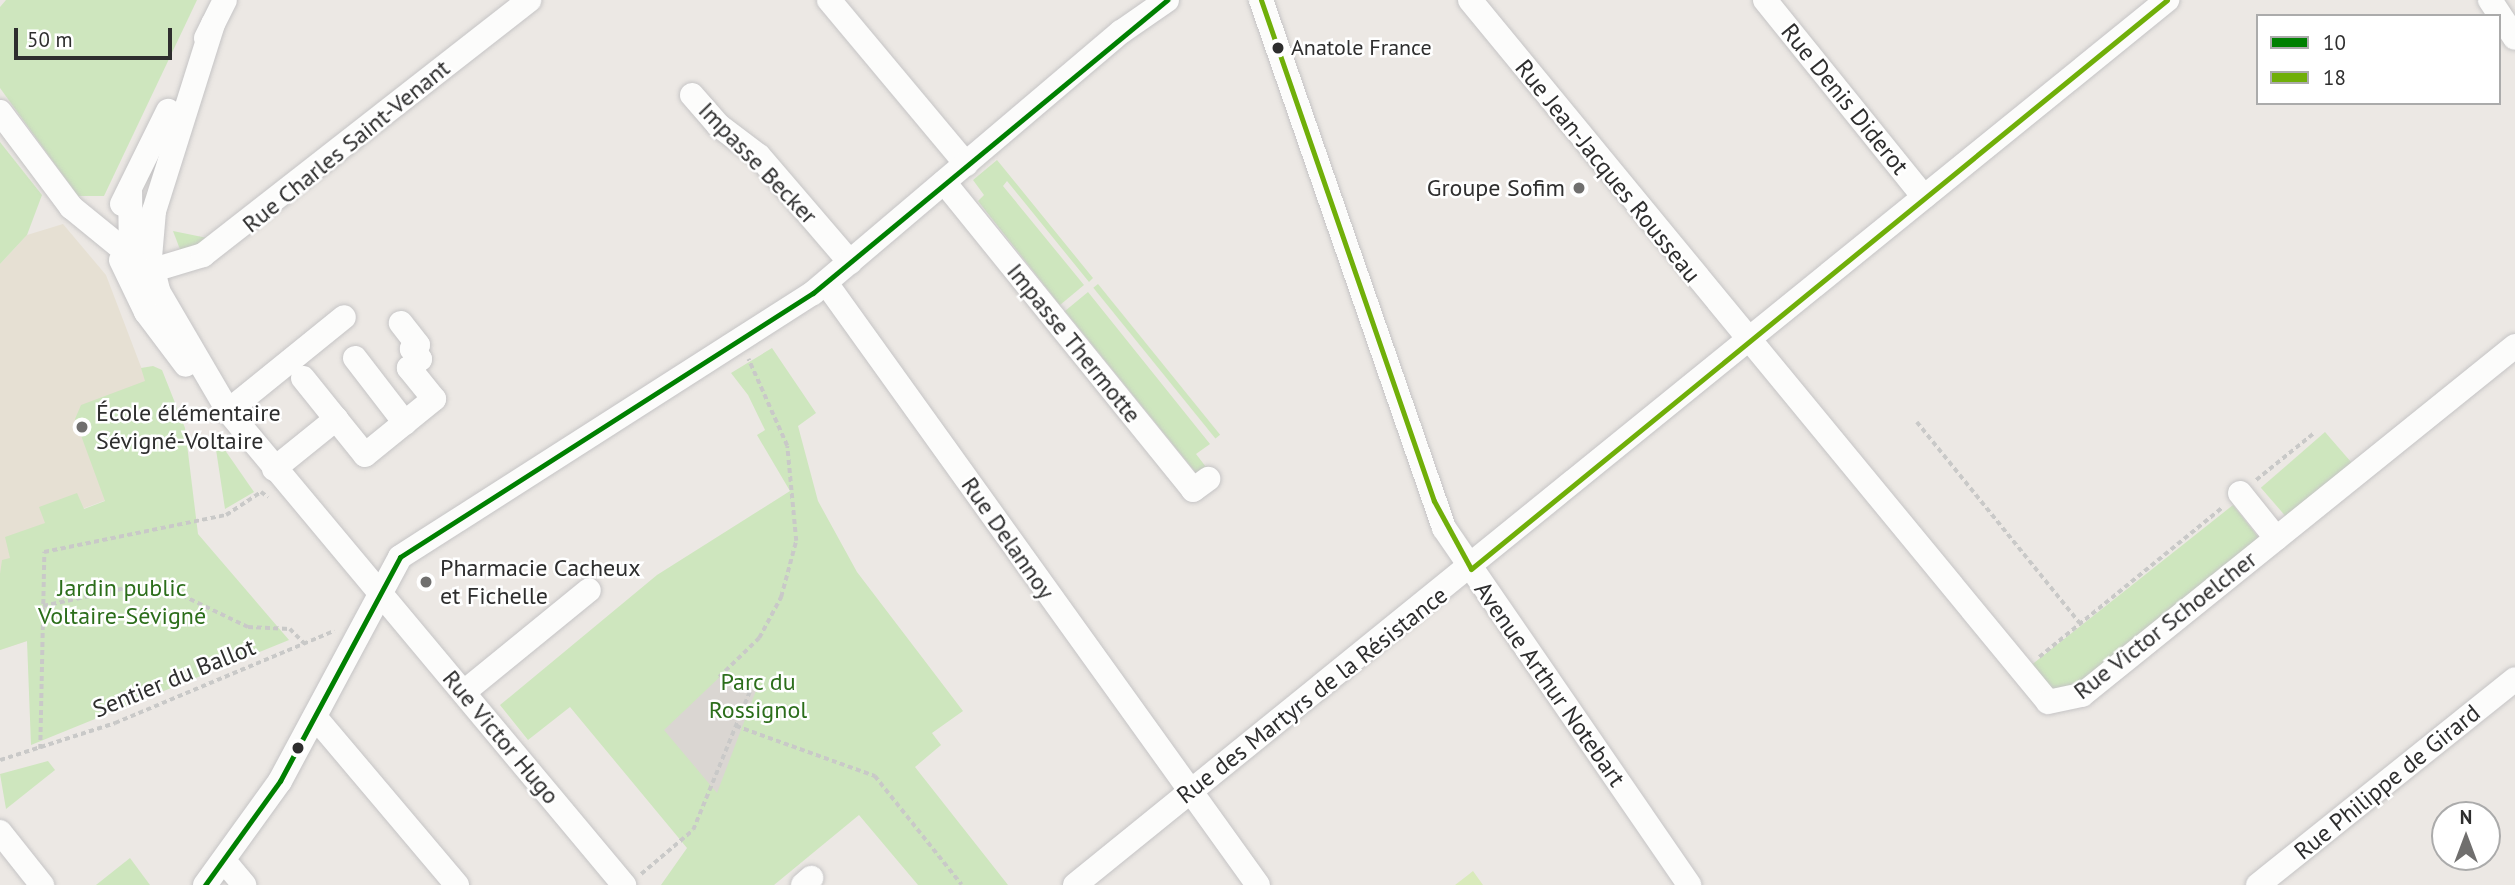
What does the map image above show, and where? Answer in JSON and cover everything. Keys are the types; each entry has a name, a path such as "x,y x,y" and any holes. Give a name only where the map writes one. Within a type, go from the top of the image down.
{"street":[{"path":"225,0 117,219 141,304 196,377 227,409"},
{"name":"Rue Charles Saint-Venant","path":"153,273 203,255 243,229 529,0"},
{"path":"829,0 966,164"},
{"path":"205,885 225,862 315,717 379,590 400,557 429,534 735,345 826,283 966,164 1135,8 1167,0"},
{"name":"Avenue Arthur Notebart","path":"1261,0 1434,501 1471,569 1689,885"},
{"name":"Rue Jean-Jacques Rousseau","path":"1470,0 1747,340"},
{"name":"Rue Denis Diderot","path":"1765,0 1924,197"},
{"name":"Rue des Martyrs de la Résistance","path":"1075,885 1471,569 1747,340 2167,0"},
{"path":"2501,17 2515,38"},
{"path":"214,24 154,211 153,273 227,409"},
{"name":"Impasse Becker","path":"692,95 718,125 759,156 850,262"},
{"path":"0,112 71,207 124,249 140,274 153,273"},
{"name":"Impasse Thermotte","path":"944,182 1193,490 1208,479"},
{"name":"Rue Delannoy","path":"826,283 1189,794 1258,885"},
{"path":"227,409 344,317"},
{"path":"303,377 365,455 434,399 409,368 420,359 412,349 418,345 401,323"},
{"name":"Rue Victor Schoelcher","path":"1747,340 2018,673 2048,702 2075,699 2515,346"},
{"path":"355,358 405,422"},
{"name":"Rue Victor Hugo","path":"227,409 275,469 628,883"},
{"path":"275,469 336,419"},
{"path":"2240,493 2276,538"},
{"path":"464,692 589,590"},
{"name":"Rue Philippe de Girard","path":"2258,885 2515,679"},
{"path":"315,717 457,885"},
{"path":"0,832 42,885"},
{"path":"225,862 244,885"}],"path":[{"path":"628,883 693,830 750,691 719,677 768,623 788,574 799,519 778,418 735,345"},
{"path":"1917,422 2080,623"},
{"path":"2018,673 2314,433"},
{"path":"40,749 44,552 226,515 261,492 274,502"},
{"path":"43,606 135,586 167,588 248,627 290,629 304,643"},
{"name":"Sentier du Ballot","path":"0,760 40,749 345,627 358,634"},
{"path":"736,726 875,776 962,885"}],"shaded area":[{"name":"École élémentaire Sévigné-Voltaire","path":"63,224 106,275 181,472 45,523 27,641 0,650 0,264 27,235"},
{"path":"725,672 757,688 717,793 664,730"}],"green space":[{"path":"6,0 197,0 104,196 78,196 0,88 0,7"},
{"path":"0,142 42,195 27,235 0,264"},
{"path":"997,160 1093,278 1089,282 1007,181 1003,186 1084,285 1060,305 978,201 984,195 973,180"},
{"path":"173,231 217,240 181,252"},
{"path":"1098,284 1220,435 1215,439 1093,288"},
{"path":"1088,292 1210,444 1196,454 1206,467 1197,474 1065,311"},
{"name":"Parc du Rossignol","path":"772,348 816,413 798,426 818,501 857,572 963,711 932,733 941,745 915,767 1008,885 918,885 859,815 774,885 661,885 687,848 570,707 528,740 500,705 657,575 790,491 757,435 765,430 748,395 731,373"},
{"name":"Jardin public Voltaire-Sévigné","path":"153,366 162,370 185,428 198,534 289,640 31,745 27,641 0,650 0,574 2,560 10,558 5,537 45,523 39,507 77,493 84,509 105,501 75,419 81,405 145,381 141,368"},
{"path":"2325,432 2352,463 2288,519 2261,488"},
{"path":"218,440 254,492 225,509 215,443"},
{"path":"2233,505 2259,538 2087,678 2071,688 2049,689 2025,670"},
{"path":"48,761 55,770 6,809 0,774"},
{"path":"130,858 150,885 96,885"},
{"path":"1473,871 1483,885 1455,885 1468,875"}],"transit line":[{"name":"10","path":"205,885 280,781 400,557 813,293 1167,0"},
{"name":"18","path":"1261,0 1434,501 1471,569 2167,0"}],"place":[{"name":"Anatole France","path":"1278,48"},
{"name":"Groupe Sofim","path":"1579,188"},
{"name":"École élémentaire Sévigné-Voltaire","path":"82,427"},
{"name":"Pharmacie Cacheux et Fichelle","path":"426,582"}]}
